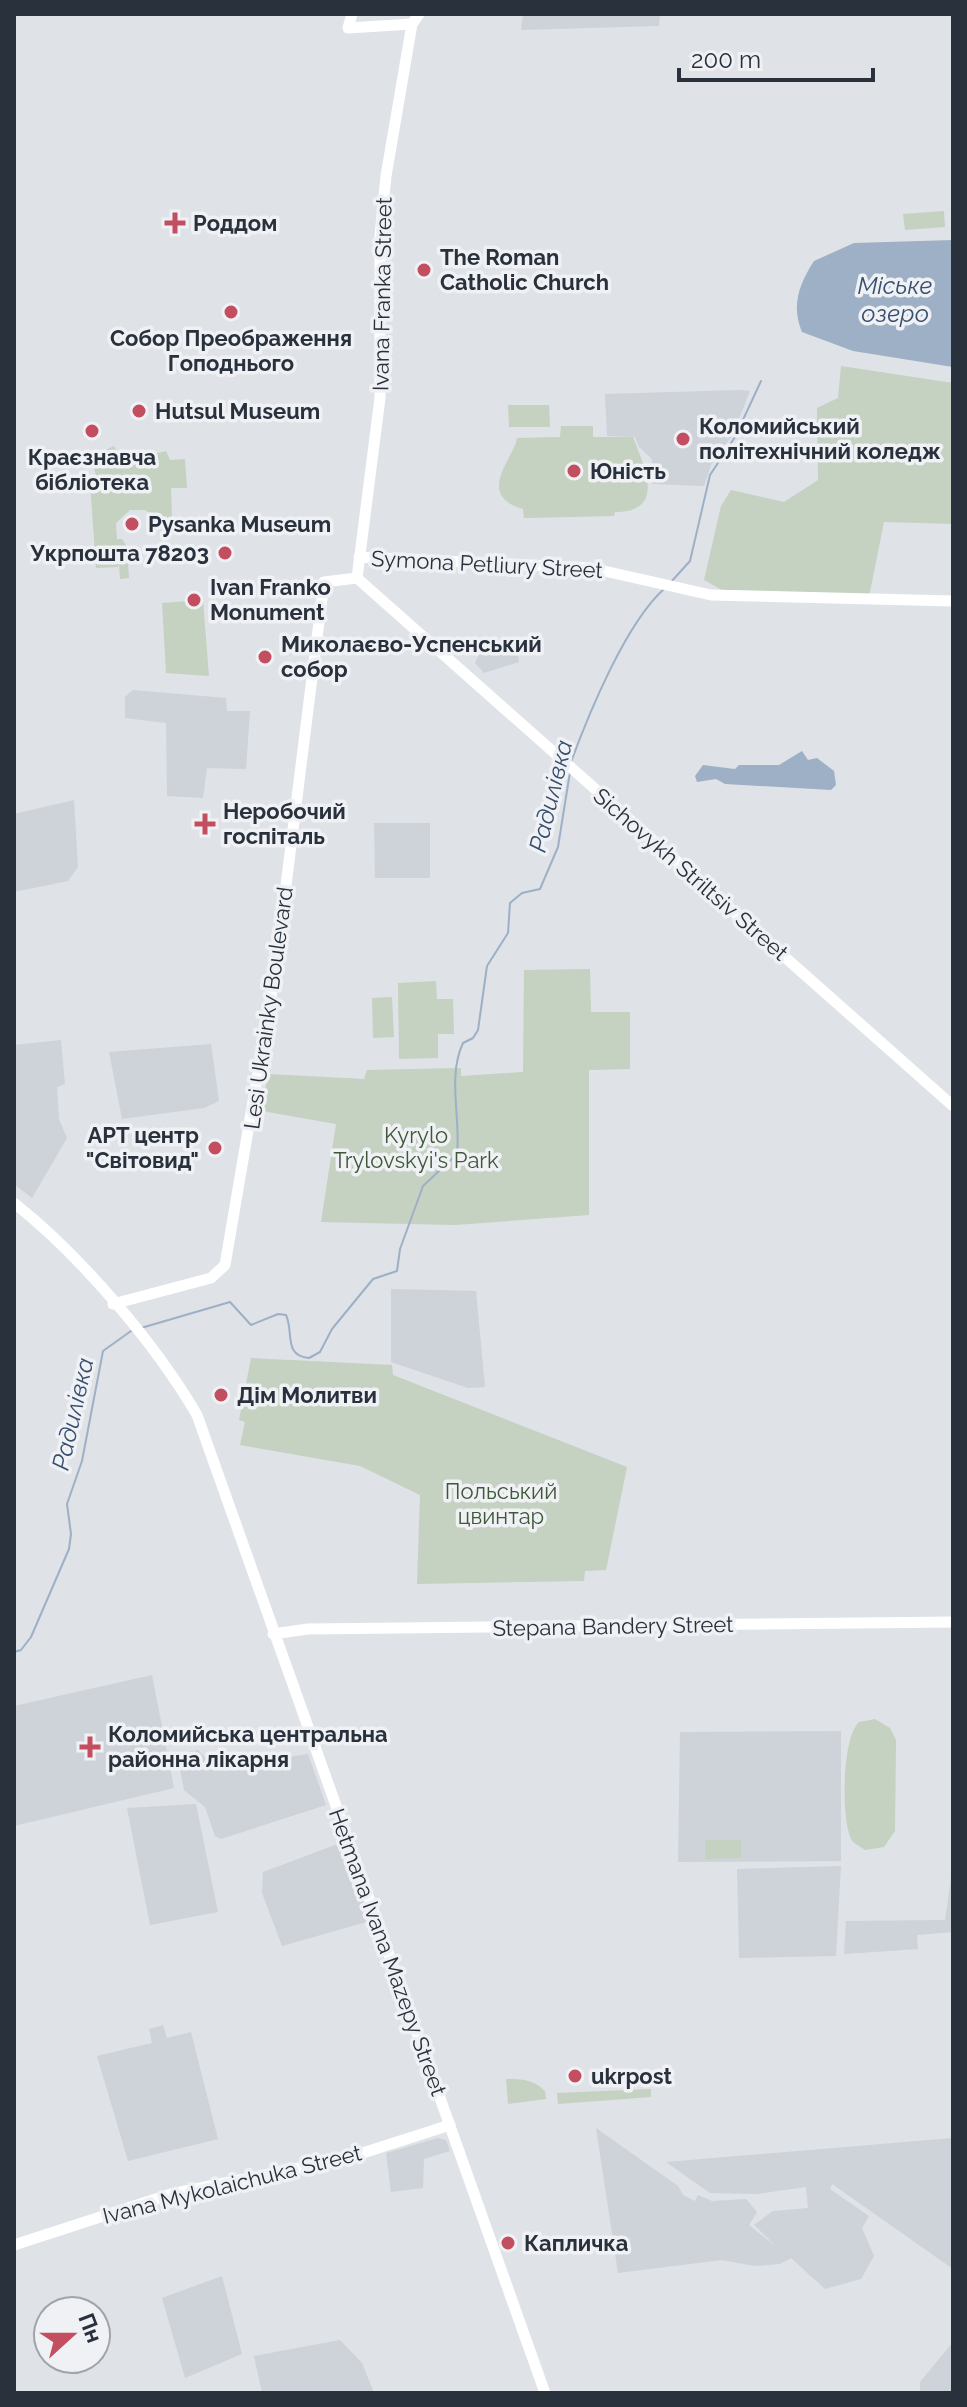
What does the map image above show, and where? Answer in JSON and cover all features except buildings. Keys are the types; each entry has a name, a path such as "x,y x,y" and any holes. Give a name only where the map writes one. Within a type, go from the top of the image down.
{"street":[{"path":"352,14 348,28 415,19"},
{"name":"Ivana Franka Street","path":"357,578 380,398 380,236 386,176 415,19"},
{"name":"Symona Petliury Street","path":"359,557 591,568 680,589 740,596 953,601"},
{"name":"Lesi Ukrainky Boulevard","path":"113,1304 211,1278 225,1265 259,1083 324,582 357,578"},
{"name":"Sichovykh Striltsiv Street","path":"357,578 953,1106"},
{"name":"Hetmana Ivana Mazepy Street","path":"14,1203 68,1251 135,1330 197,1415 545,2393"},
{"name":"Stepana Bandery Street","path":"273,1634 308,1629 953,1622"},
{"name":"Ivana Mykolaichuka Street","path":"14,2245 171,2194 347,2158 450,2125"}],"shaded area":[{"path":"523,14 660,14 659,26 521,30"},
{"name":"Коломийський політехнічний коледж","path":"750,391 732,436 711,465 704,486 653,484 652,459 639,447 635,437 607,436 605,394"},
{"path":"516,643 519,662 484,673 475,663 480,652 485,654 489,646 496,649"},
{"path":"133,690 226,698 227,711 250,711 246,769 207,768 203,798 167,796 166,723 125,718 125,697"},
{"path":"74,800 78,867 68,881 14,892 14,814"},
{"path":"374,823 430,823 430,878 375,878"},
{"path":"61,1040 65,1084 57,1087 59,1119 67,1138 32,1198 14,1184 14,1045"},
{"path":"211,1044 219,1101 204,1108 122,1119 109,1052"},
{"path":"391,1289 476,1291 485,1387 468,1388 391,1362"},
{"name":"Коломийська центральна районна лікарня","path":"152,1675 174,1788 14,1826 14,1706"},
{"path":"841,1731 841,1861 678,1862 680,1732"},
{"path":"198,1750 208,1760 254,1762 308,1754 326,1805 221,1839 215,1836 205,1807 184,1790 177,1754"},
{"path":"196,1804 218,1912 150,1925 127,1808"},
{"path":"343,1842 370,1921 282,1946 262,1893 263,1872"},
{"path":"953,1864 953,1932 917,1935 918,1949 844,1954 846,1921 945,1920"},
{"path":"841,1866 836,1956 739,1958 737,1869"},
{"path":"163,2025 167,2038 191,2032 218,2139 128,2161 97,2056 152,2043 149,2029"},
{"path":"596,2128 695,2201 698,2195 712,2201 746,2199 757,2212 749,2225 778,2248 754,2225 773,2211 808,2208 806,2187 757,2194 710,2193 666,2162 953,2138 953,2269 832,2184 830,2189 869,2216 862,2228 874,2256 861,2279 825,2289 791,2258 780,2264 755,2266 722,2260 618,2273"},
{"path":"438,2138 446,2140 450,2151 424,2159 423,2188 391,2192 386,2153"},
{"path":"222,2276 242,2354 185,2378 162,2298"},
{"path":"340,2340 362,2363 374,2393 262,2393 254,2356"},
{"path":"953,2342 953,2393 920,2393 920,2382"}],"green space":[{"path":"944,211 945,227 905,230 903,214"},
{"path":"841,366 953,383 953,524 884,522 869,597 722,590 704,580 721,506 731,490 784,502 818,480 817,408 838,398"},
{"path":"508,405 549,405 550,427 509,427"},
{"name":"Юність","path":"561,426 593,426 593,437 633,437 648,484 642,504 632,510 615,512 614,516 524,518 523,509 509,503 501,495 501,475 517,438 560,437"},
{"path":"114,446 122,462 166,451 170,460 185,459 187,488 171,488 172,519 158,519 145,510 130,510 116,523 117,539 122,539 127,547 129,578 120,579 119,564 118,567 96,568 90,482 97,479 91,457"},
{"path":"203,600 209,676 166,673 162,603"},
{"name":"Kyrylo Trylovskyi's Park","path":"590,969 591,1012 630,1012 630,1069 589,1070 589,1215 455,1225 321,1222 336,1124 262,1111 268,1074 364,1079 367,1070 461,1068 461,1076 523,1072 524,970"},
{"path":"436,981 437,999 453,999 454,1034 438,1034 438,1058 399,1059 398,983"},
{"path":"392,997 394,1037 373,1038 372,998"},
{"name":"Польський цвинтар","path":"251,1358 392,1365 393,1375 627,1467 606,1570 585,1571 584,1581 417,1584 420,1495 360,1466 240,1445 245,1422 239,1420"},
{"path":"875,1719 890,1728 896,1740 895,1831 884,1847 865,1850 853,1842 849,1832 845,1800 846,1762 853,1731 859,1722"},
{"path":"705,1840 741,1840 741,1858 705,1859"},
{"path":"506,2079 536,2084 545,2091 546,2099 508,2104"},
{"path":"651,2089 651,2097 558,2104 557,2093"}],"water":[{"name":"Міське озеро","path":"953,240 953,367 853,351 802,332 797,313 798,295 814,261 854,243"},
{"path":"802,751 808,760 817,758 834,771 836,785 831,790 725,784 716,779 697,782 695,776 703,765 735,769 739,765 779,765"}],"waterway":[{"name":"Радилівка","path":"671,582 690,561 710,475 735,437 761,381"},
{"name":"Радилівка","path":"571,762 598,695 623,646 636,623 664,589"},
{"name":"Радилівка","path":"141,1328 230,1302 251,1325 278,1314 286,1315 292,1348 309,1358 320,1352 332,1329 373,1279 397,1271 400,1249 423,1186 457,1154 455,1084 458,1056 463,1043 473,1038 478,1030 487,966 508,933 510,903 522,893 540,889 558,847 570,772"},
{"name":"Радилівка","path":"14,1652 21,1650 31,1637 69,1549 71,1534 67,1504 82,1461 103,1351 131,1331"}],"place":[{"name":"Роддом","path":"175,223"},
{"name":"The Roman Catholic Church","path":"424,270"},
{"name":"Собор Преображення Гоподнього","path":"231,312"},
{"name":"Hutsul Museum","path":"139,411"},
{"name":"Краєзнавча бібліотека","path":"92,431"},
{"name":"Коломийський політехнічний коледж","path":"683,439"},
{"name":"Юність","path":"574,471"},
{"name":"Pysanka Museum","path":"132,524"},
{"name":"Укрпошта 78203","path":"225,553"},
{"name":"Ivan Franko Monument","path":"194,600"},
{"name":"Миколаєво-Успенський собор","path":"265,657"},
{"name":"Неробочий госпіталь","path":"205,824"},
{"name":"АРТ центр \"Світовид\"","path":"215,1148"},
{"name":"Дім Молитви","path":"221,1395"},
{"name":"Коломийська центральна районна лікарня","path":"90,1747"},
{"name":"ukrpost","path":"575,2076"},
{"name":"Капличка","path":"508,2243"}]}
